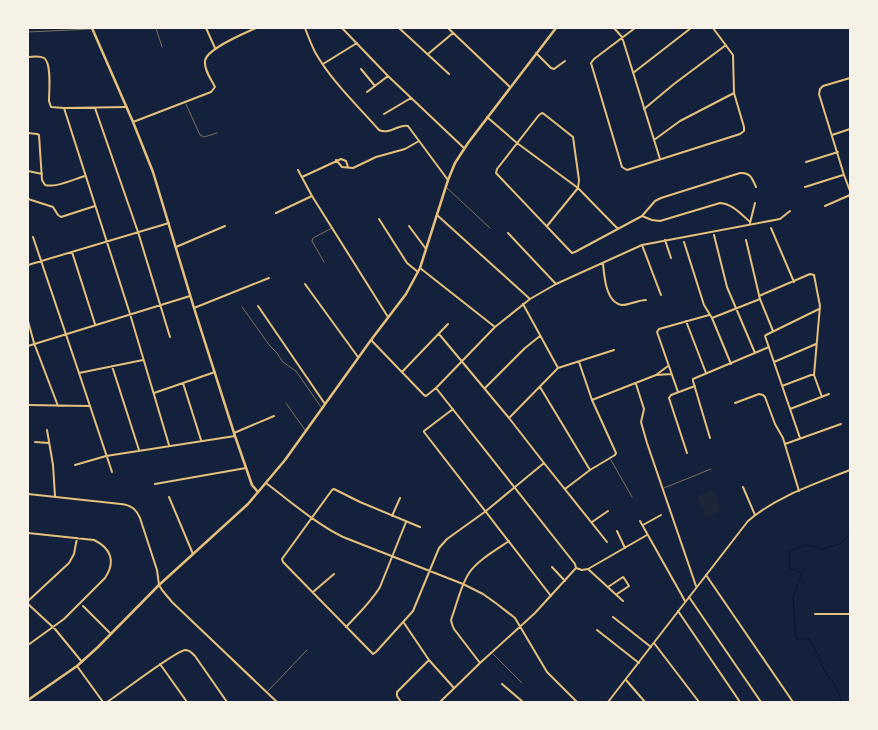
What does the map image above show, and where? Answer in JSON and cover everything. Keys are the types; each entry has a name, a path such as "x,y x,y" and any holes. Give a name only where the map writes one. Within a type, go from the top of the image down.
{"main road":[{"path":"92,28 153,172 234,435 252,485 258,492"},
{"path":"28,700 82,662 159,585 236,516 285,460 406,294 420,268 455,163 464,148 556,28"}],"street":[{"path":"206,28 215,48"},
{"path":"133,122 207,94 214,88 206,66 207,56 215,48 256,28"},
{"path":"305,28 322,64 379,130 386,132 406,125 409,127 448,180"},
{"path":"342,28 388,76 464,148"},
{"path":"399,28 449,74"},
{"path":"448,28 510,88"},
{"path":"614,28 622,37 660,159"},
{"path":"635,28 591,62 622,167 625,170 740,134 744,131 734,93 733,55 714,28"},
{"path":"632,73 691,28"},
{"path":"428,54 453,33"},
{"path":"322,64 358,43"},
{"path":"644,110 674,84 726,45"},
{"path":"536,53 554,69 565,61"},
{"path":"28,57 43,57 48,64 50,106 64,108 127,107"},
{"path":"361,69 375,86"},
{"path":"367,92 388,76"},
{"path":"850,78 823,86 820,91 850,191"},
{"path":"654,141 680,121 734,93"},
{"path":"384,114 411,98"},
{"path":"64,108 130,314 169,446"},
{"path":"95,108 138,232 170,337"},
{"path":"547,226 578,188 579,180 573,137 542,113 496,169 496,173 572,253 642,216 655,201 662,198 744,172 752,176 756,186"},
{"path":"487,118 578,188 618,229"},
{"path":"832,135 850,129"},
{"path":"28,133 39,135 43,183 47,186 86,176"},
{"path":"336,160 344,168 353,168 376,157 401,150 419,141"},
{"path":"806,162 838,152"},
{"path":"302,176 340,158 346,161 348,167"},
{"path":"298,170 312,196 388,318"},
{"path":"28,171 42,174"},
{"path":"804,187 844,175"},
{"path":"825,206 850,195"},
{"path":"276,213 312,196"},
{"path":"28,200 53,207 61,217 95,206"},
{"path":"642,216 660,221 720,202 734,208 750,224"},
{"path":"750,224 755,203"},
{"path":"371,340 426,396 495,327 523,304 556,284 642,245 780,219 790,211"},
{"path":"437,215 530,300"},
{"path":"379,219 407,263 418,272"},
{"path":"28,265 169,223"},
{"path":"176,246 225,226"},
{"path":"409,226 426,249"},
{"path":"771,228 794,282"},
{"path":"508,233 556,284"},
{"path":"714,235 727,287 755,353"},
{"path":"33,237 112,472"},
{"path":"665,240 671,258"},
{"path":"746,240 759,297 773,331"},
{"path":"684,242 704,305 712,318 731,364"},
{"path":"642,245 661,295"},
{"path":"72,252 96,324"},
{"path":"603,263 605,282 610,296 616,303 624,305 646,300"},
{"path":"420,268 495,327"},
{"path":"712,318 737,309 759,297 813,274 820,301 814,375 822,397"},
{"path":"194,308 269,278"},
{"path":"305,284 359,359"},
{"path":"28,346 190,296"},
{"path":"523,304 558,368"},
{"path":"258,306 325,404"},
{"path":"800,438 765,336 820,309"},
{"path":"678,392 656,332 658,329 710,315"},
{"path":"28,321 34,343 58,406"},
{"path":"686,321 706,373"},
{"path":"402,372 448,324"},
{"path":"439,334 485,388 607,542"},
{"path":"485,388 525,348 540,336"},
{"path":"774,362 816,344"},
{"path":"710,438 693,379 769,347"},
{"path":"509,418 558,368 614,350"},
{"path":"80,373 144,360"},
{"path":"565,489 616,453 592,400 579,362"},
{"path":"112,366 139,450"},
{"path":"656,376 668,366"},
{"path":"154,394 215,372"},
{"path":"592,400 656,376 671,374"},
{"path":"782,386 814,375"},
{"path":"183,383 201,441"},
{"path":"636,384 644,409 641,422 647,443 696,586"},
{"path":"687,453 669,397 695,386"},
{"path":"540,387 590,470"},
{"path":"436,388 575,564 576,568 588,569 648,534"},
{"path":"735,403 758,394 766,398 775,424 783,438 799,491"},
{"path":"790,409 830,394"},
{"path":"28,405 90,406"},
{"path":"453,408 424,430 424,432 551,596"},
{"path":"74,465 106,456 234,435 274,416"},
{"path":"785,444 840,424"},
{"path":"47,430 53,465 55,496"},
{"path":"35,442 49,443"},
{"path":"420,528 334,489 282,558 283,562 373,654 404,623 413,611 428,571 439,548 447,539 486,511 544,463"},
{"path":"155,484 246,468"},
{"path":"608,702 739,531 755,514 783,498 850,470"},
{"path":"266,483 331,531 463,584 498,604 515,618 521,626 547,672 577,702"},
{"path":"743,487 755,514"},
{"path":"28,494 121,504 133,508 140,518 162,590 172,602 277,702"},
{"path":"169,496 193,555"},
{"path":"392,516 400,498"},
{"path":"592,522 608,511"},
{"path":"643,525 662,515"},
{"path":"640,521 685,601"},
{"path":"346,627 380,587 406,522"},
{"path":"617,531 625,548"},
{"path":"28,533 94,540 106,547 110,554 111,566 106,578 64,619 28,645"},
{"path":"77,538 74,554 69,564 28,603 53,627 82,662"},
{"path":"480,663 454,629 452,620 463,584 470,571 508,541"},
{"path":"552,567 565,582"},
{"path":"440,702 521,626 565,582 576,568"},
{"path":"588,569 623,601"},
{"path":"313,592 334,574"},
{"path":"706,574 793,702"},
{"path":"608,587 624,578 630,586 617,594"},
{"path":"689,597 761,702"},
{"path":"83,606 111,634"},
{"path":"678,611 740,702"},
{"path":"815,614 850,614"},
{"path":"614,617 651,647"},
{"path":"404,623 429,660 454,689"},
{"path":"597,630 638,663"},
{"path":"654,643 699,702"},
{"path":"107,702 160,664 179,652 187,650 195,656 226,702"},
{"path":"401,702 397,692 429,660"},
{"path":"160,664 187,702"},
{"path":"77,666 103,702"},
{"path":"626,680 645,702"},
{"path":"502,684 523,702"}],"lane":[{"path":"28,32 92,28"},
{"path":"156,28 162,47"},
{"path":"185,102 200,135 204,137 217,133"},
{"path":"446,187 490,228"},
{"path":"324,262 312,238 332,228"},
{"path":"242,307 282,361 296,370 322,408"},
{"path":"286,403 306,431"},
{"path":"610,459 632,496"},
{"path":"663,489 711,469"},
{"path":"266,692 307,650"},
{"path":"492,653 522,683"}],"shaded area":[{"path":"714,489 721,511 705,517 698,496"}],"waterway":[{"path":"842,702 834,683 825,672 809,639 796,639 793,597 802,573 790,569 789,552 804,545 823,549 842,543 850,533"}]}
